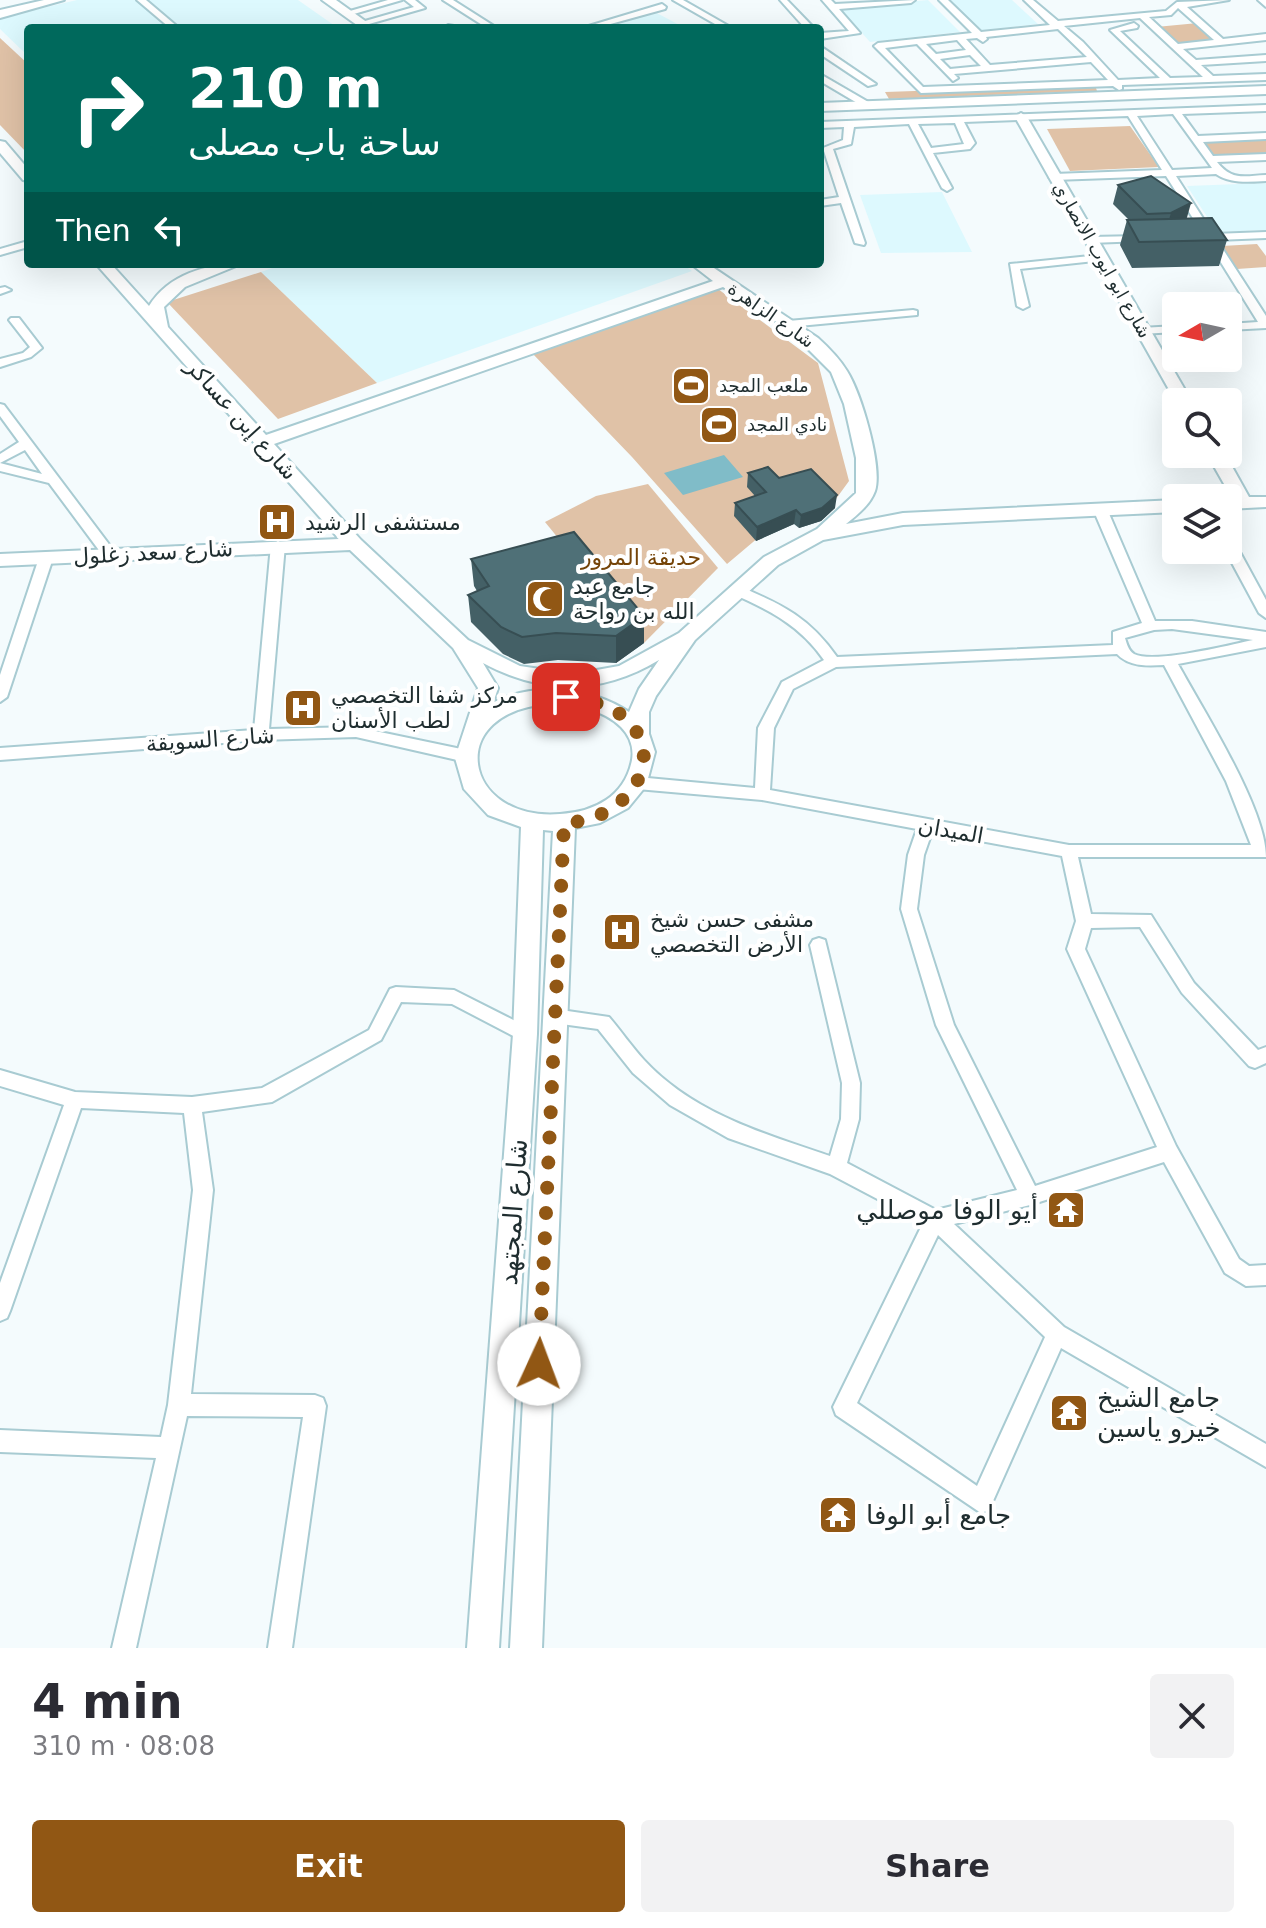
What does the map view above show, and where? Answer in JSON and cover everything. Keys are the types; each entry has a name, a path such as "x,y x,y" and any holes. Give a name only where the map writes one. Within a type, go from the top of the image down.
{"main road":[{"path":"0,14 58,0"},
{"path":"312,0 357,24"},
{"path":"328,0 359,24"},
{"path":"824,107 1266,90"},
{"path":"824,115 1266,101"},
{"name":"شارع ابو ايوب الانصاري","path":"1021,117 1176,388"},
{"path":"0,145 24,172"},
{"path":"0,163 24,190"},
{"path":"96,268 144,321 161,331"},
{"path":"106,268 161,331"},
{"path":"161,331 156,307 165,293 187,280 222,268"},
{"name":"شارع الزاهرة","path":"638,736 639,712 646,694 688,635 736,590 785,551 818,535 859,505 867,493 870,476 851,400 838,369 788,324 704,268"},
{"path":"263,442 723,282"},
{"name":"شارع إبن عساكر","path":"161,331 354,544 460,643 488,688 476,728"},
{"path":"1242,503 1266,502"},
{"name":"شارع الزاهرة","path":"818,535 903,519 1162,507"},
{"name":"شارع سعد زغلول","path":"0,560 278,545 354,544"},
{"path":"460,643 516,672 574,681 626,671 688,635"},
{"path":"566,697 598,703 620,715 638,736 644,757 637,783 608,810 595,817 564,824 532,823 503,814 482,798 472,781 466,756 476,728 496,710 517,701 566,697"},
{"name":"شارع المجتهد","path":"483,1648 525,1034 532,823"},
{"name":"شارع المجتهد","path":"526,1648 564,824"}],"street":[{"path":"141,0 170,24"},
{"path":"347,13 398,0"},
{"path":"368,24 421,8 409,0"},
{"path":"447,0 486,24"},
{"path":"677,0 721,24"},
{"path":"782,0 799,0"},
{"path":"782,0 806,24"},
{"path":"830,4 911,0"},
{"path":"943,0 978,35"},
{"path":"1028,0 1059,28 1071,45 1090,58 1127,95"},
{"path":"1156,0 1170,12"},
{"path":"824,36 919,41 1059,28 1170,12 1180,5 1225,0"},
{"path":"1262,0 1266,4"},
{"path":"830,4 920,89 1266,77"},
{"path":"1180,5 1221,42"},
{"path":"600,24 662,7"},
{"path":"1141,15 1211,79"},
{"path":"1152,25 1114,30 1168,81"},
{"path":"959,37 987,68"},
{"path":"1176,47 1266,37"},
{"path":"919,41 962,88"},
{"path":"1208,43 1226,60"},
{"path":"934,57 973,52"},
{"path":"824,53 871,84"},
{"path":"947,72 1090,58"},
{"path":"1194,63 1266,58"},
{"path":"824,79 867,105"},
{"path":"824,125 1266,108"},
{"path":"1176,112 1219,171 1232,179 1266,178"},
{"path":"1131,113 1266,325 1242,326"},
{"path":"927,151 967,147 970,143 958,120"},
{"path":"912,122 947,188"},
{"path":"849,124 848,142 824,148 860,243"},
{"path":"1196,139 1266,136"},
{"path":"1210,159 1266,157"},
{"path":"1054,177 1219,171"},
{"path":"824,202 844,199"},
{"path":"1195,237 1266,235"},
{"path":"1090,240 1150,238"},
{"path":"0,252 24,245"},
{"path":"1023,306 1014,266 1100,258"},
{"path":"788,324 913,313"},
{"path":"0,363 27,355 36,348 15,320"},
{"path":"1141,331 1162,330"},
{"path":"0,408 109,554"},
{"path":"0,459 27,443"},
{"path":"0,467 53,480"},
{"path":"1100,509 1150,625"},
{"path":"261,735 278,545"},
{"path":"0,697 46,558"},
{"path":"1239,564 1266,613"},
{"path":"736,590 794,615 818,637 833,662"},
{"path":"1150,625 1208,628 1266,640 1169,660 1141,660 1127,656 1121,649 1118,635 1150,625"},
{"path":"762,794 766,728 787,686 833,662 1121,649"},
{"path":"1169,660 1234,781 1264,852"},
{"name":"شارع السويقة","path":"0,754 261,735 356,732 466,756"},
{"name":"الميدان","path":"637,783 762,794 1069,851 1264,852"},
{"path":"926,826 916,855 909,909 945,1025 1030,1196"},
{"path":"1069,851 1084,921 1076,949 1169,1152 1232,1266 1246,1276 1266,1275"},
{"path":"1084,921 1145,920 1188,988 1255,1060 1266,1055"},
{"path":"819,945 851,1083 850,1119 836,1167"},
{"path":"0,1078 75,1100 192,1105 265,1096 375,1035 396,994 454,997 525,1034"},
{"path":"554,1016 603,1022 639,1067 677,1099 735,1132 836,1167 935,1219 1057,1334 1266,1456"},
{"path":"0,1311 75,1100"},
{"path":"124,1648 179,1405 203,1190 192,1105"},
{"path":"935,1219 1030,1196 1169,1152"},
{"path":"935,1219 844,1407 981,1502 1057,1334"},
{"path":"179,1405 315,1406 280,1648"},
{"path":"0,1441 170,1448"}],"shaded area":[{"path":"77,0 298,0 332,24 24,24 24,52 0,29 0,18"},
{"path":"928,0 960,32 870,42 840,8"},
{"path":"946,0 1012,0 1038,24 977,31"},
{"path":"653,11 677,24 607,24"},
{"path":"1266,183 1266,230 1217,232 1187,186"},
{"path":"942,192 972,252 881,253 860,195"},
{"path":"272,268 688,268 692,271 377,383 261,272"}],"green space":[{"path":"1198,23 1218,41 1175,45 1156,27"},
{"path":"0,38 24,60 24,150 0,125"},
{"path":"1095,85 1097,91 889,99 885,92"},
{"path":"1130,126 1159,167 1070,171 1047,129"},
{"path":"1266,139 1266,153 1210,155 1200,141"},
{"path":"1257,244 1266,256 1266,267 1237,269 1222,246"},
{"path":"261,272 377,383 278,419 167,302"},
{"name":"نادي المجد","path":"718,289 818,363 849,481 833,503 759,537 727,564 632,457 532,353"},
{"name":"حديقة المرور","path":"648,484 718,568 644,643 545,522 596,496"}],"water":[{"path":"724,455 743,477 683,495 664,473"}],"building":[{"path":"1151,176 1191,203 1171,213 1147,214 1118,185"},
{"path":"1212,218 1227,240 1139,242 1127,220"},
{"path":"768,467 779,478 811,469 837,495 822,508 801,515 796,510 757,527 735,503 766,492 748,473"},
{"name":"جامع عبد الله بن رواحة","path":"574,532 644,616 616,636 556,633 522,637 501,627 468,595 489,586 471,559"}],"place":[{"name":"ملعب المجد","path":"691,386"},
{"name":"نادي المجد","path":"719,425"},
{"name":"مستشفى الرشيد","path":"277,522"},
{"name":"جامع عبد الله بن رواحة","path":"545,599"},
{"name":"مركز شفا التخصصي لطب الأسنان","path":"303,708"},
{"name":"مشفى حسن شيخ الأرض التخصصي","path":"622,932"},
{"name":"أيو الوفا موصللي","path":"1066,1210"},
{"name":"جامع الشيخ خيرو ياسين","path":"1069,1413"},
{"name":"جامع أبو الوفا","path":"838,1515"}],"route":[{"path":"539,1364 564,824 595,817 620,802 637,783 643,770 644,757 643,744 620,715 598,703 566,697"}]}
